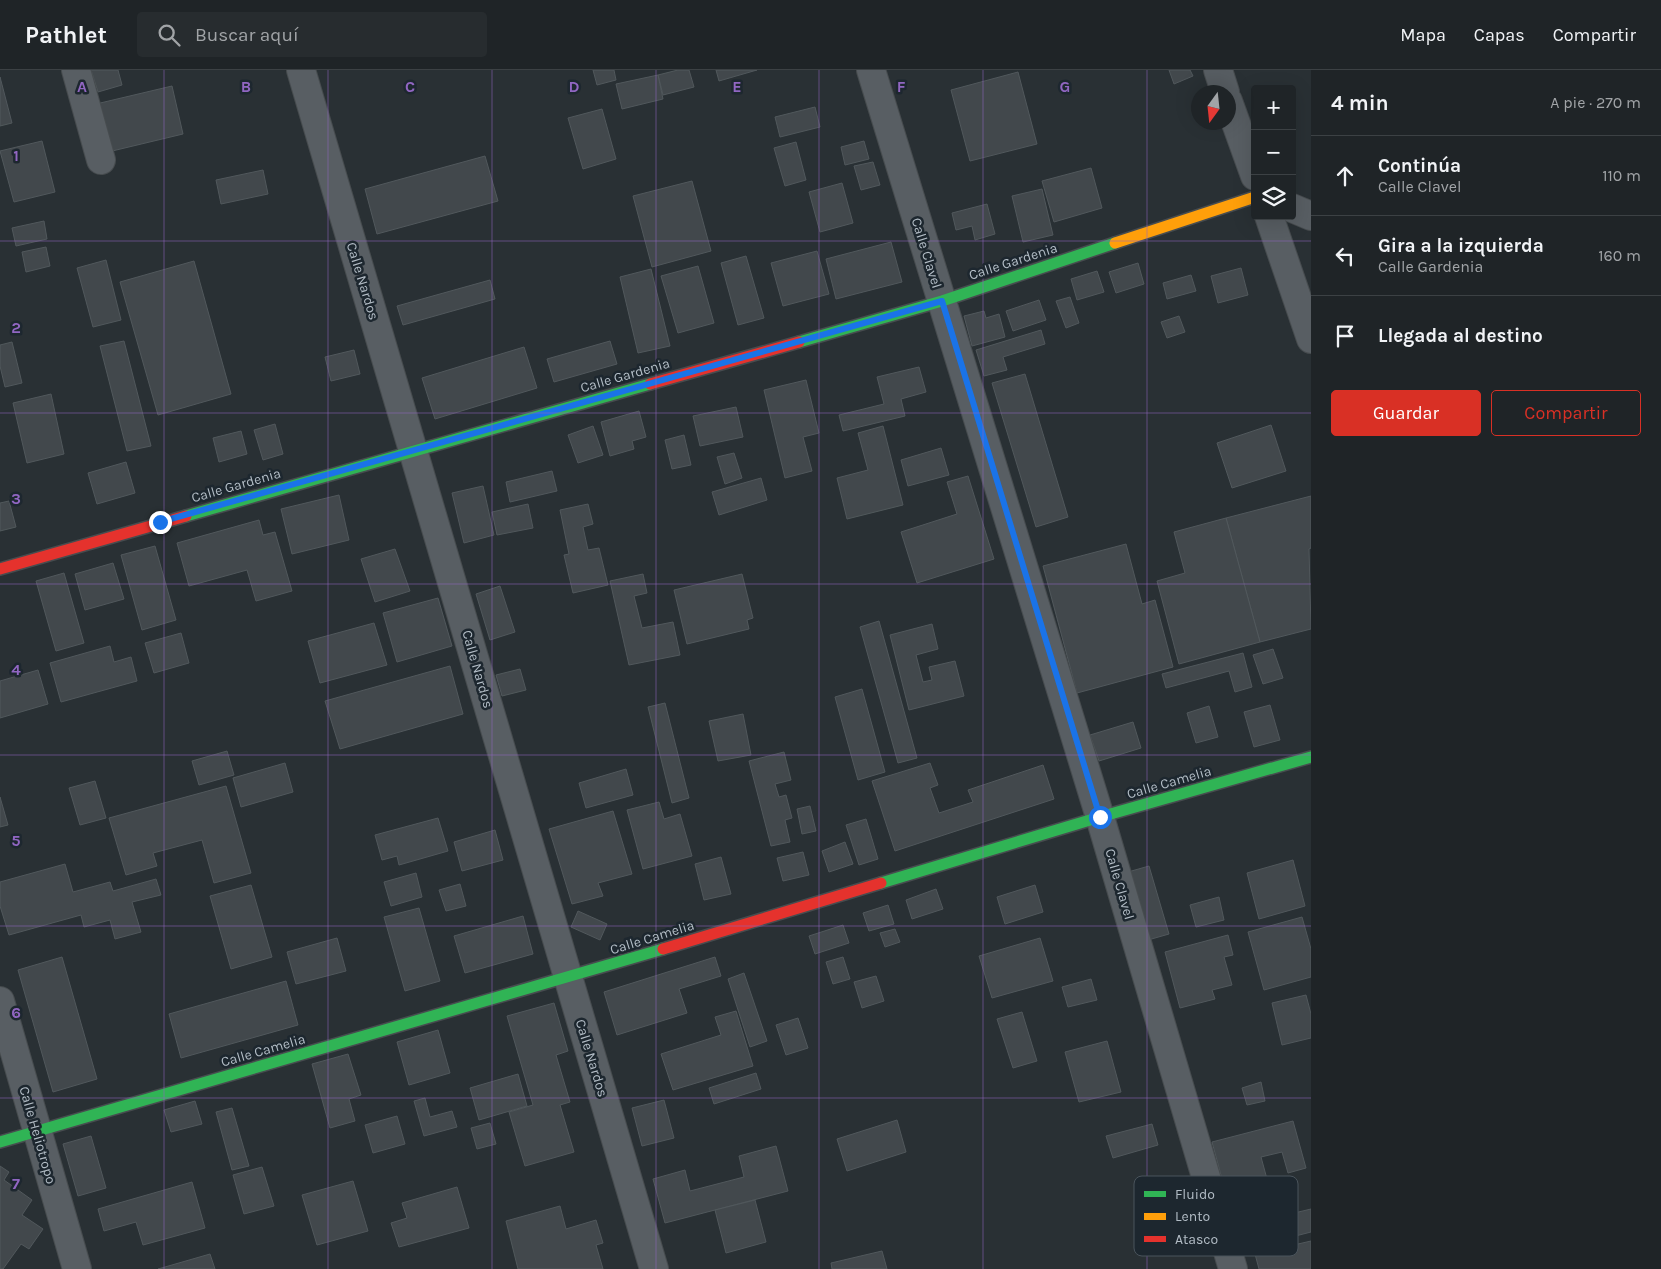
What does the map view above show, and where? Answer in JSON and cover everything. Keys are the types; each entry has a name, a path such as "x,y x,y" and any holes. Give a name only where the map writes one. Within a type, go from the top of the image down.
{"street":[{"path":"76,70 100,160"},
{"name":"Calle Nardos","path":"301,70 654,1269"},
{"name":"Calle Clavel","path":"871,70 1100,817 1206,1176"},
{"path":"1218,70 1223,85"},
{"path":"1236,123 1255,175"},
{"name":"Calle Gardenia","path":"0,569 942,301 1251,198"},
{"path":"1296,210 1311,216"},
{"path":"1270,220 1311,339"},
{"name":"Calle Camelia","path":"0,1142 568,978 1100,817 1311,756"},
{"name":"Calle Heliotropo","path":"0,1001 77,1269"},
{"name":"Calle Clavel","path":"1229,1256 1233,1269"}],"building":[{"path":"91,70 118,70 122,85 98,92"},
{"path":"593,70 614,70 616,80 597,85"},
{"path":"678,70 689,70 694,87 663,95 658,75"},
{"path":"716,70 757,70 719,81"},
{"path":"1169,70 1190,70 1193,76 1174,84"},
{"path":"1018,72 1037,144 970,161 951,90"},
{"path":"658,75 663,99 622,109 616,84"},
{"path":"0,77 12,123 0,126"},
{"path":"172,86 183,134 108,152 96,104"},
{"path":"815,107 820,127 780,137 775,117"},
{"path":"602,109 616,159 583,169 568,118"},
{"path":"42,141 55,192 14,202 0,151"},
{"path":"864,141 869,159 845,165 841,147"},
{"path":"796,142 806,180 785,186 774,148"},
{"path":"485,156 498,201 377,234 365,189"},
{"path":"873,162 880,185 861,190 854,166"},
{"path":"1091,168 1102,208 1054,222 1042,181"},
{"path":"263,170 268,194 221,204 216,180"},
{"path":"692,181 711,251 652,267 633,196"},
{"path":"842,183 853,223 820,232 809,192"},
{"path":"1042,189 1053,235 1023,242 1012,196"},
{"path":"987,204 995,234 975,240 972,226 956,230 952,213"},
{"path":"44,221 47,239 16,246 12,228"},
{"path":"891,242 902,282 836,299 826,259"},
{"path":"46,247 50,266 26,272 22,252"},
{"path":"817,251 829,294 783,306 771,263"},
{"path":"746,256 764,318 738,325 721,263"},
{"path":"106,260 121,320 93,327 77,268"},
{"path":"194,261 231,394 158,415 120,282"},
{"path":"1138,263 1144,284 1116,293 1109,272"},
{"path":"698,266 714,323 678,333 661,276"},
{"path":"1241,268 1248,295 1218,303 1211,276"},
{"path":"651,269 670,346 638,353 620,277"},
{"path":"1097,271 1104,292 1077,300 1071,279"},
{"path":"1191,275 1196,291 1167,299 1163,283"},
{"path":"490,280 495,299 403,325 397,306"},
{"path":"1070,297 1079,323 1066,328 1056,301"},
{"path":"1039,300 1046,320 1013,331 1006,311"},
{"path":"984,311 986,318 999,314 1005,337 972,346 964,316"},
{"path":"1179,316 1185,332 1167,338 1161,322"},
{"path":"1041,330 1045,344 1003,357 1007,370 984,376 976,350"},
{"path":"124,341 151,446 127,451 100,346"},
{"path":"610,341 617,364 554,382 547,359"},
{"path":"12,342 22,383 5,387 0,366 0,345"},
{"path":"524,347 537,388 435,419 422,378"},
{"path":"354,350 360,374 331,381 325,357"},
{"path":"919,367 926,392 901,399 905,416 843,431 839,415 884,404 877,377"},
{"path":"1025,374 1068,517 1036,527 992,383"},
{"path":"806,380 819,433 803,437 812,471 785,478 764,390"},
{"path":"51,394 64,454 27,463 13,403"},
{"path":"736,407 743,437 700,446 693,416"},
{"path":"639,411 646,437 632,441 634,449 610,456 601,422"},
{"path":"275,424 283,454 263,460 254,430"},
{"path":"1271,425 1286,471 1232,488 1217,443"},
{"path":"593,426 603,455 578,463 568,435"},
{"path":"883,426 903,505 847,519 837,478 868,470 858,433"},
{"path":"241,431 247,454 219,462 213,438"},
{"path":"684,435 691,465 672,469 665,440"},
{"path":"941,448 949,475 908,486 901,460"},
{"path":"734,453 742,478 725,484 717,457"},
{"path":"126,462 135,493 97,504 88,473"},
{"path":"552,471 557,491 510,502 506,482"},
{"path":"968,476 994,559 917,583 901,532 957,514 947,482"},
{"path":"761,478 767,500 719,515 712,492"},
{"path":"483,486 494,535 464,543 452,493"},
{"path":"339,495 349,540 292,554 281,509"},
{"path":"1311,496 1311,548 1309,549 1311,629 1260,642 1226,518"},
{"path":"9,501 16,527 0,531 0,503"},
{"path":"528,504 533,528 497,535 492,512"},
{"path":"588,504 593,524 583,527 588,550 599,548 608,585 573,593 564,555 569,554 560,510"},
{"path":"1226,518 1260,642 1179,664 1157,581 1185,573 1174,532"},
{"path":"259,520 263,535 275,532 292,591 256,601 247,570 189,586 177,543"},
{"path":"1126,544 1142,604 1155,600 1173,667 1077,693 1043,566"},
{"path":"155,546 176,620 142,630 121,555"},
{"path":"395,549 410,591 375,602 361,559"},
{"path":"113,563 124,599 85,610 75,574"},
{"path":"64,573 84,643 56,651 36,581"},
{"path":"643,574 647,593 634,596 642,628 673,622 680,655 629,665 610,581"},
{"path":"742,574 753,618 747,620 749,629 687,644 674,590"},
{"path":"500,586 515,632 490,640 476,594"},
{"path":"438,598 452,646 397,662 383,613"},
{"path":"879,621 917,758 898,763 860,627"},
{"path":"374,623 387,665 320,683 308,641"},
{"path":"932,624 938,649 916,655 923,682 932,680 929,667 955,661 964,696 909,710 890,635"},
{"path":"181,633 189,663 154,673 145,643"},
{"path":"110,646 114,662 131,657 137,681 61,702 50,663"},
{"path":"1273,649 1283,678 1263,684 1253,655"},
{"path":"1243,653 1252,687 1235,692 1229,671 1166,688 1162,674"},
{"path":"450,666 463,714 340,749 325,701"},
{"path":"520,669 526,690 502,696 496,675"},
{"path":"38,670 48,704 0,718 0,681"},
{"path":"862,689 885,772 858,780 835,697"},
{"path":"665,703 689,798 672,803 648,707"},
{"path":"1270,705 1280,740 1254,747 1244,712"},
{"path":"1209,706 1218,737 1196,743 1187,713"},
{"path":"743,714 751,755 718,761 709,721"},
{"path":"1133,722 1141,748 1099,761 1090,735"},
{"path":"227,751 234,775 199,785 192,761"},
{"path":"784,752 791,780 775,784 779,797 786,795 792,818 785,820 790,842 771,846 749,761"},
{"path":"285,763 293,792 241,807 233,778"},
{"path":"930,763 938,785 930,788 939,813 973,802 968,790 1043,765 1054,799 895,851 872,781"},
{"path":"626,769 633,795 586,808 579,783"},
{"path":"95,781 106,818 80,825 69,788"},
{"path":"226,786 251,873 214,883 202,840 153,853 157,866 126,875 109,818"},
{"path":"0,797 8,825 0,827"},
{"path":"659,802 664,819 680,814 692,856 643,869 627,810"},
{"path":"810,806 816,831 802,834 797,809"},
{"path":"613,811 632,874 598,883 603,896 572,904 549,829"},
{"path":"438,818 448,851 399,865 397,856 382,860 375,835"},
{"path":"866,819 878,859 859,865 846,825"},
{"path":"495,830 503,860 462,871 454,842"},
{"path":"845,842 853,864 829,872 822,851"},
{"path":"803,852 809,875 783,881 777,858"},
{"path":"721,857 731,894 704,900 695,864"},
{"path":"1293,860 1305,906 1259,919 1247,873"},
{"path":"65,864 73,892 110,882 113,891 156,879 161,895 132,902 141,932 115,939 110,920 84,927 81,915 9,935 0,906 0,882"},
{"path":"1149,866 1169,934 1148,940 1128,872"},
{"path":"416,873 422,897 391,906 384,882"},
{"path":"460,884 466,906 446,911 439,890"},
{"path":"251,885 272,957 231,969 210,896"},
{"path":"1035,885 1043,912 1005,924 997,897"},
{"path":"936,889 943,909 912,919 906,900"},
{"path":"1219,897 1224,920 1196,927 1190,905"},
{"path":"888,905 894,924 869,931 863,913"},
{"path":"419,908 440,981 405,991 384,917"},
{"path":"578,911 607,924 600,940 571,927"},
{"path":"523,916 533,954 465,973 454,936"},
{"path":"1302,917 1311,949 1311,977 1264,990 1248,932"},
{"path":"843,925 849,943 815,954 809,936"},
{"path":"895,929 900,942 885,947 880,933"},
{"path":"1228,935 1233,955 1224,957 1232,985 1212,990 1215,999 1180,1008 1165,952"},
{"path":"337,938 346,971 296,984 287,952"},
{"path":"1040,938 1053,981 992,998 979,956"},
{"path":"62,957 97,1079 53,1092 18,970"},
{"path":"715,957 721,976 679,989 687,1013 617,1035 604,992"},
{"path":"843,957 850,979 833,984 826,962"},
{"path":"744,973 767,1041 750,1047 728,979"},
{"path":"876,976 884,1001 862,1008 854,982"},
{"path":"1091,979 1097,1000 1068,1007 1062,987"},
{"path":"286,981 298,1025 181,1058 169,1014"},
{"path":"1306,995 1311,1014 1311,1038 1282,1045 1272,1003"},
{"path":"554,1003 568,1051 556,1055 570,1102 560,1105 574,1152 525,1166 509,1112 533,1105 507,1016"},
{"path":"736,1011 753,1066 673,1090 661,1054 721,1035 715,1017"},
{"path":"1022,1012 1037,1061 1013,1068 997,1019"},
{"path":"798,1018 808,1048 786,1055 776,1025"},
{"path":"438,1030 450,1073 409,1085 397,1042"},
{"path":"1107,1041 1121,1092 1079,1102 1065,1052"},
{"path":"348,1054 361,1095 349,1099 355,1121 330,1128 312,1064"},
{"path":"756,1073 761,1089 714,1104 709,1088"},
{"path":"518,1074 527,1106 479,1120 470,1088"},
{"path":"1261,1082 1265,1101 1247,1105 1242,1088"},
{"path":"425,1098 430,1117 452,1111 457,1127 424,1136 414,1101"},
{"path":"664,1100 674,1138 642,1146 632,1108"},
{"path":"195,1101 202,1124 171,1132 164,1110"},
{"path":"232,1108 249,1166 232,1170 216,1112"},
{"path":"397,1116 405,1144 373,1153 365,1125"},
{"path":"897,1120 906,1152 847,1171 837,1139"},
{"path":"1293,1121 1306,1168 1288,1173 1282,1152 1261,1157 1266,1176 1221,1176 1212,1142"},
{"path":"490,1123 496,1144 477,1149 471,1128"},
{"path":"1152,1124 1158,1145 1113,1158 1106,1136"},
{"path":"91,1136 106,1188 78,1196 63,1144"},
{"path":"776,1146 788,1191 665,1223 653,1179 685,1170 690,1191 744,1177 739,1156"},
{"path":"0,1166 9,1172 4,1180 32,1200 22,1215 43,1229 29,1249 21,1244 3,1269 0,1269"},
{"path":"262,1167 274,1206 244,1214 233,1175"},
{"path":"353,1181 368,1231 317,1245 302,1195"},
{"path":"192,1182 205,1228 143,1245 136,1222 104,1231 98,1209"},
{"path":"457,1187 469,1228 399,1247 391,1223 407,1218 402,1203"},
{"path":"755,1200 766,1242 726,1253 715,1210"},
{"path":"560,1206 566,1229 596,1220 603,1243 596,1245 603,1269 518,1269 506,1221"},
{"path":"1311,1209 1311,1232 1298,1235 1298,1212"},
{"path":"1311,1241 1311,1269 1259,1269 1256,1256 1298,1256 1298,1244"},
{"path":"882,1251 887,1269 832,1269 831,1263"},
{"path":"210,1254 215,1269 158,1269"}],"traffic: fast":[{"path":"799,342 942,301 1115,243"},
{"path":"186,516 650,384"},
{"path":"881,883 1100,817 1311,757"},
{"path":"0,1142 663,949"}],"traffic: slow":[{"path":"1115,243 1251,198"}],"traffic: jam":[{"path":"650,384 799,342"},
{"path":"0,569 186,516"},
{"path":"663,949 881,883"}],"route":[{"path":"160,522 942,301 1100,817"}]}
